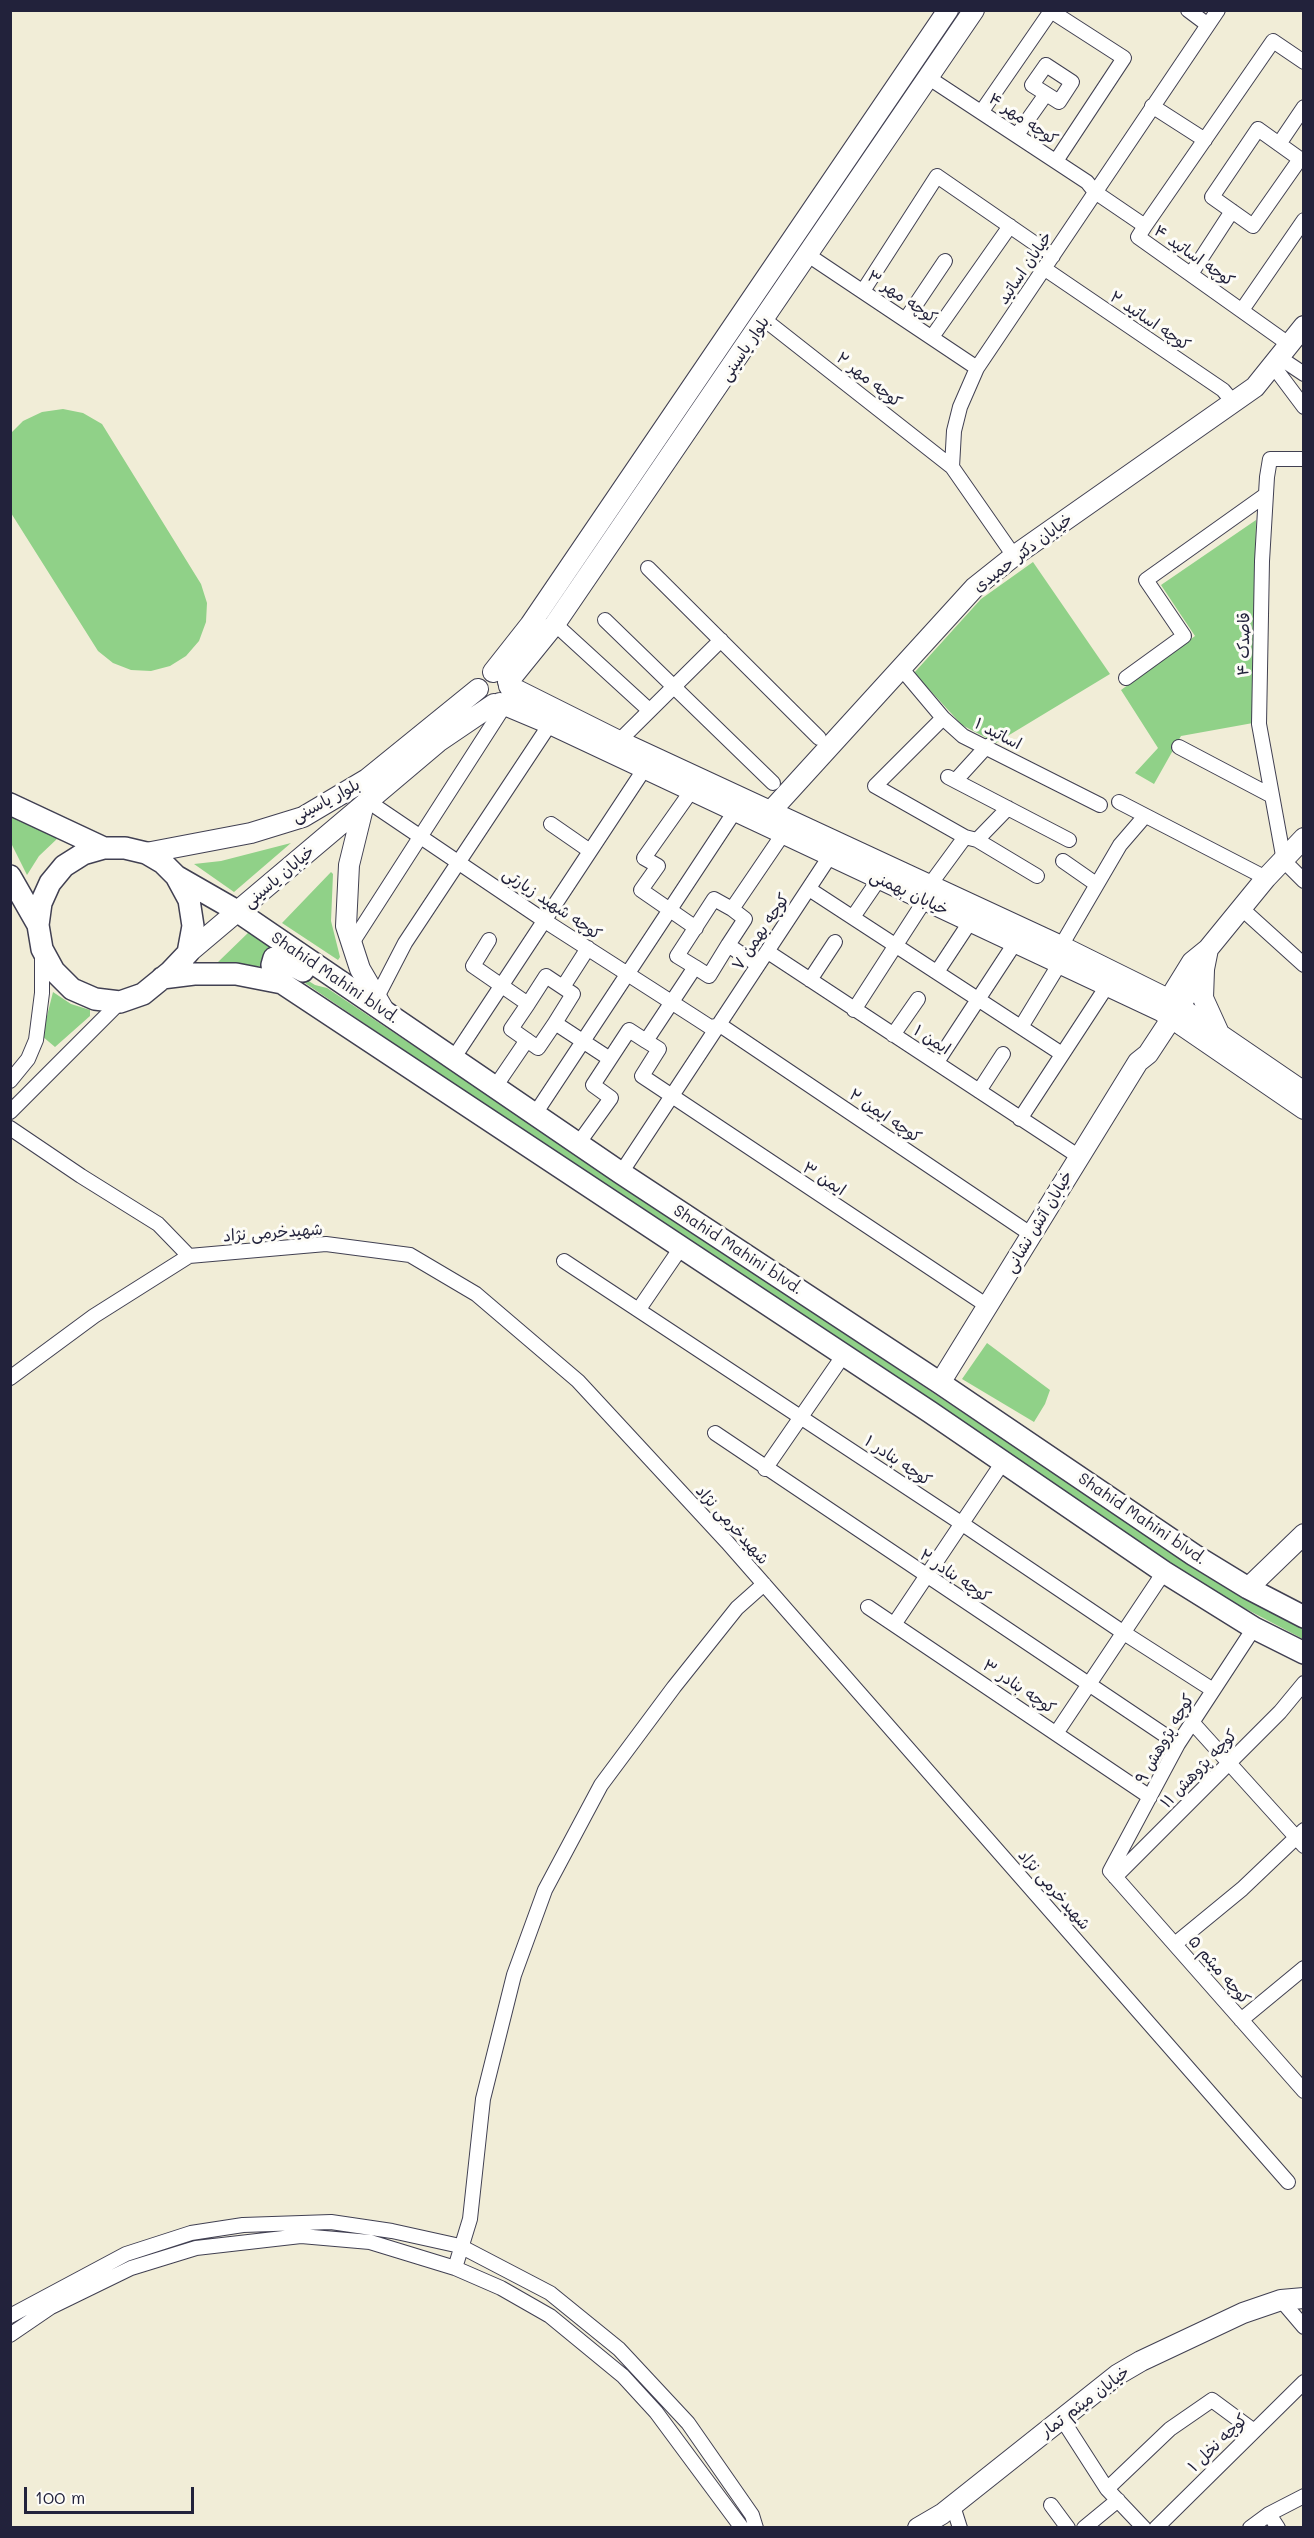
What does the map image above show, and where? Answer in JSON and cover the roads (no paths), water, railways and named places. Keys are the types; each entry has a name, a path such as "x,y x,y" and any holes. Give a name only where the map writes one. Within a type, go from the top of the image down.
{"main road":[{"path":"10,804 104,848"},
{"path":"104,848 125,848 146,854 163,863 176,876 189,900 194,927 188,953 143,994 120,1002 95,999 72,988 54,971 42,949 38,925 41,903 50,883 64,866 83,854 104,848"},
{"path":"10,876 38,925"},
{"name":"Shahid Mahini blvd.","path":"176,876 237,911 338,981 381,1005 453,1059 578,1144 940,1383 1194,1555 1248,1588 1304,1617"},
{"path":"282,983 272,965 274,958 279,958 319,980 338,981"},
{"name":"Shahid Mahini blvd.","path":"162,978 194,974 236,974 282,983 1003,1462 1164,1572 1254,1628 1304,1653"}],"street":[{"name":"بلوار یاسینی","path":"146,854 251,833 303,817 367,779 478,689 485,701 502,692 530,625 948,10"},
{"name":"بلوار یاسینی","path":"366,805 438,742 502,692 555,624 765,320 974,10"},
{"path":"1188,10 1208,25"},
{"name":"خیابان اساتید","path":"952,466 954,431 960,407 977,368 1218,10"},
{"path":"982,111 1051,11 1124,58 1056,161"},
{"path":"1145,226 1273,41 1304,62"},
{"name":"کوچه مهر ۴","path":"929,78 1087,182 1095,192"},
{"path":"1017,135 1046,94"},
{"path":"1152,106 1205,140"},
{"path":"1279,144 1304,107"},
{"path":"1257,129 1279,144 1300,159 1254,226 1212,197 1257,129"},
{"path":"862,291 937,176 1053,256"},
{"name":"کوچه اساتید ۴","path":"1095,192 1145,226 1138,237 1242,310 1281,357"},
{"path":"1191,274 1233,211"},
{"path":"1242,310 1304,220"},
{"path":"932,337 1010,226"},
{"name":"کوچه مهر ۳","path":"808,255 977,368"},
{"path":"906,319 945,261"},
{"name":"کوچه اساتید ۲","path":"1045,269 1223,390 1234,403"},
{"name":"کوچه مهر ۲","path":"765,320 952,466"},
{"name":"خیابان دکتر حمیدی","path":"770,812 975,587 1014,556 1255,387 1303,328"},
{"path":"1281,357 1304,374"},
{"path":"1281,357 1304,407"},
{"name":"قاصدک ۴","path":"1284,861 1259,724 1264,496 1270,459 1304,459"},
{"path":"952,466 1014,556"},
{"path":"1126,678 1184,636 1146,580 1264,496"},
{"path":"648,568 819,738"},
{"path":"605,620 773,783"},
{"path":"555,624 650,710"},
{"path":"619,741 721,640"},
{"name":"اساتید ۱","path":"901,668 943,718 963,736 987,746 1100,805"},
{"name":"خیابان بهمنی","path":"502,692 550,724 735,812 879,879 927,893 970,922 1015,943 1060,955 1107,986 1170,1008 1304,1109"},
{"name":"خیابان بهمنی","path":"502,692 619,741 770,812 927,893 1170,1008 1219,1033 1304,1092"},
{"path":"352,943 422,837 502,692"},
{"path":"943,718 875,786 1037,876"},
{"path":"381,1005 405,943 550,724"},
{"path":"987,746 952,778 1069,840"},
{"path":"1179,747 1272,796"},
{"path":"453,1059 645,768"},
{"path":"692,790 644,858 658,866 641,890 696,928"},
{"path":"1119,802 1266,878"},
{"path":"366,805 349,865 346,926 360,969 381,1005"},
{"name":"کوچه شهید زیارتی","path":"366,805 422,837 545,921 710,1027 720,1026"},
{"name":"خیابان یاسینی","path":"188,953 366,805"},
{"path":"854,1010 927,893 971,838 1008,808"},
{"path":"535,1114 735,812"},
{"path":"1022,1027 1096,884 1120,845 1145,816"},
{"path":"551,824 590,851"},
{"path":"732,909 783,834"},
{"path":"1170,1008 1192,962 1208,949 1266,878 1304,838"},
{"name":"کوچه بهمن ۷","path":"621,1173 830,856"},
{"path":"1063,861 1096,884"},
{"path":"1284,861 1304,881"},
{"path":"853,917 879,879"},
{"path":"809,889 1062,1054"},
{"path":"714,898 732,909 745,919 709,976 677,956 714,898"},
{"path":"1241,908 1304,965"},
{"path":"937,972 970,922"},
{"path":"489,940 472,966 528,1004"},
{"path":"810,980 835,942"},
{"path":"937,1062 1015,943"},
{"path":"728,945 758,965"},
{"path":"568,991 546,976 511,1029 538,1048 555,1023 588,948"},
{"path":"10,1081 28,1059 36,1040 42,993 42,949"},
{"path":"1208,949 1204,969 1203,998 1219,1033"},
{"name":"ایمن ۱","path":"768,952 1078,1156"},
{"path":"578,1144 611,1098 593,1085 629,1030 646,1041 694,967"},
{"path":"1170,1008 1204,969"},
{"path":"1020,1119 1107,986"},
{"path":"893,1035 918,999"},
{"path":"10,1112 120,1002"},
{"name":"خیابان آتش نشانی","path":"940,1383 1078,1156 1138,1062 1148,1054 1170,1008"},
{"path":"555,1023 610,1059"},
{"name":"کوچه ایمن ۲","path":"720,1026 1032,1235"},
{"path":"495,1087 527,1040"},
{"name":"ایمن ۳","path":"646,1041 659,1049 642,1076 988,1307"},
{"path":"979,1091 1003,1054"},
{"path":"10,1128 158,1224 189,1256"},
{"name":"شهیدخرمی نژاد","path":"10,1378 94,1316 189,1256 326,1244 410,1255 476,1294 578,1381 764,1584 1288,2182"},
{"path":"639,1309 680,1249"},
{"name":"کوچه بنادر ۱","path":"564,1261 1213,1690"},
{"path":"765,1469 843,1356"},
{"name":"کوچه بنادر ۲","path":"715,1433 765,1469 1178,1744"},
{"path":"895,1623 1003,1462"},
{"path":"1248,1588 1304,1534"},
{"path":"1057,1732 1164,1572"},
{"path":"455,2268 470,2219 483,2099 514,1975 545,1890 601,1785 674,1687 737,1608 764,1584"},
{"name":"کوچه بنادر ۳","path":"868,1607 1057,1732 1150,1797"},
{"name":"کوچه پژوهش ۹","path":"1113,1874 1129,1833 1178,1744 1254,1628"},
{"name":"کوچه پژوهش ۱۱","path":"1113,1874 1280,1712 1304,1683"},
{"path":"1174,1944 1301,1837 1192,1722"},
{"name":"کوچه میثم ۵","path":"1113,1874 1304,2091"},
{"path":"1241,2020 1304,1968"},
{"path":"24,2324 13,2314 126,2254 191,2233 243,2225 331,2222 392,2231 460,2246 550,2293 619,2349 688,2423 752,2515 756,2528"},
{"path":"191,2233 196,2248"},
{"path":"10,2335 51,2307 131,2268 196,2248 301,2236 370,2242 455,2268 501,2288 550,2316 623,2376 656,2412 742,2528"},
{"name":"خیابان میثم تمار","path":"918,2528 953,2506 1117,2375 1216,2324 1281,2300 1304,2298"},
{"path":"1281,2300 1304,2327"},
{"name":"کوچه نخل ۱","path":"1156,2528 1304,2382"},
{"path":"1107,2489 1170,2429 1212,2400 1254,2431"},
{"path":"1062,2419 1107,2489 1144,2528"},
{"path":"1250,2528 1269,2514 1304,2496"},
{"path":"1084,2528 1118,2500"},
{"path":"1051,2505 1068,2528"},
{"path":"953,2506 960,2528"},
{"path":"1269,2514 1278,2528"}]}
